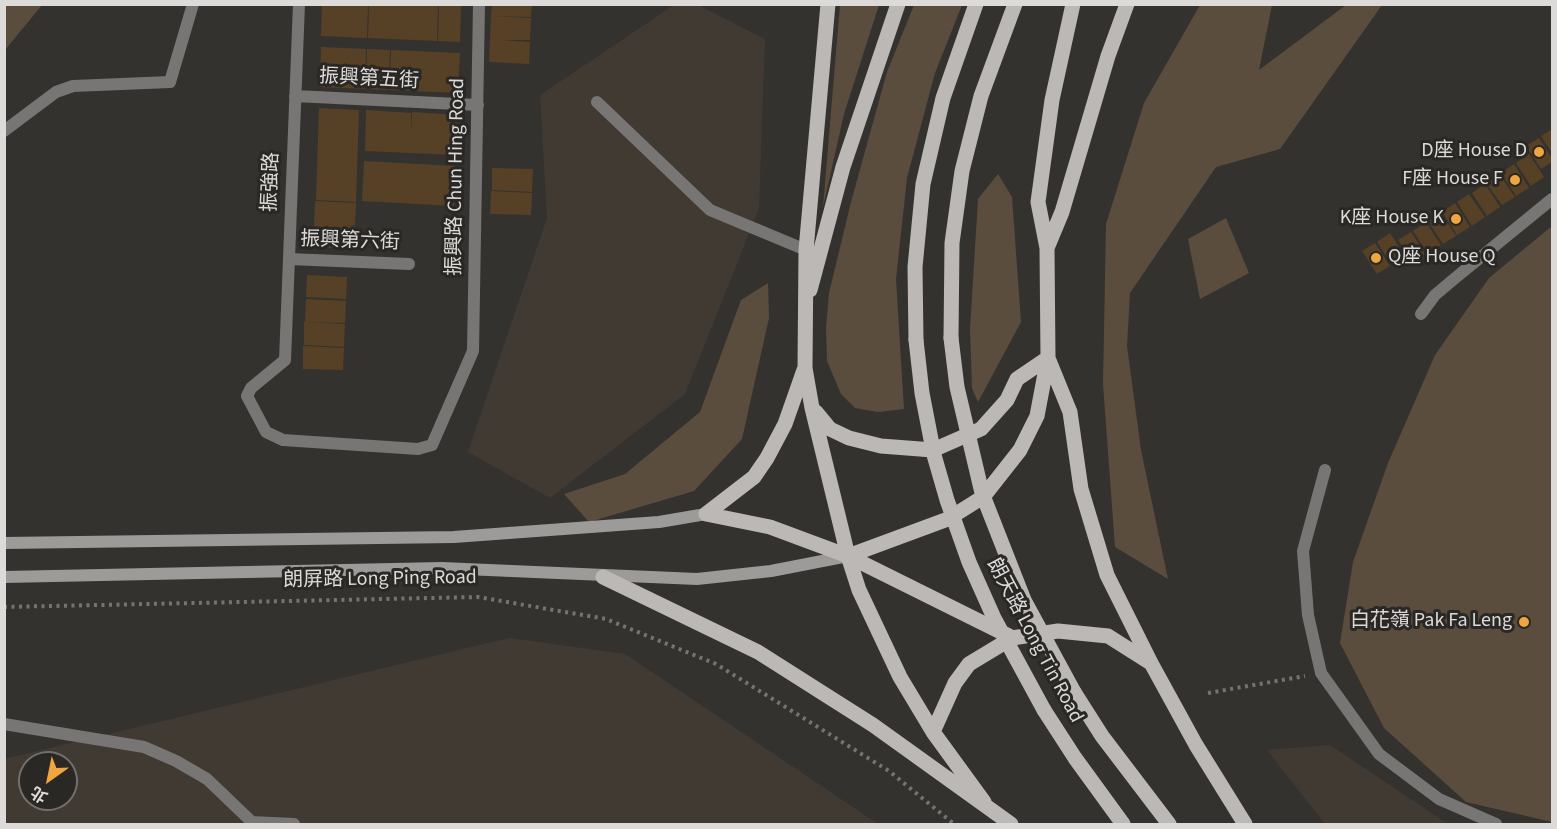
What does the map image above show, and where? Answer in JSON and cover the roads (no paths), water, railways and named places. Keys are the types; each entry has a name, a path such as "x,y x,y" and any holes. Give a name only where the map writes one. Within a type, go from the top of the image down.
{"main road":[{"path":"828,4 806,250 805,368 812,408 848,556 860,590 900,677 933,732 984,802"},
{"path":"804,310 843,167 898,4"},
{"name":"朗天路 Long Tin Road","path":"976,4 943,98 923,184 915,267 916,340 930,434 947,500 969,562 994,618 1044,710 1123,825"},
{"name":"朗天路 Long Tin Road","path":"1015,4 981,96 962,171 952,243 951,338 957,387 982,493 1024,600 1074,692 1102,736 1169,825"},
{"path":"848,556 948,519 983,497 1020,450 1038,416 1048,358 1047,248 1038,202 1052,100 1073,4"},
{"path":"1047,248 1062,212 1107,56 1127,4"},
{"path":"812,408 830,429 849,438 881,446 933,450 981,429 1007,400 1017,379 1048,358"},
{"path":"1048,358 1070,412 1081,489 1107,574 1151,663 1196,745 1245,825"},
{"path":"706,514 754,477 767,458 785,424 805,368"},
{"path":"706,514 741,519 777,529 848,556 1012,638"},
{"name":"朗屏路 Long Ping Road","path":"4,543 454,537 659,522 706,514"},
{"name":"朗屏路 Long Ping Road","path":"4,577 442,568 698,579 771,571 848,556"},
{"path":"603,576 767,658 873,725 984,802 1011,825"},
{"path":"933,732 955,683 969,664 1012,638 1058,631 1108,636 1151,663"}],"lane":[{"path":"4,131 56,92 73,86 170,82 193,4"},
{"name":"振強路","path":"285,360 299,4"},
{"name":"振興路 Chun Hing Road","path":"285,360 250,388 247,396 266,432 283,440 418,449 432,445 473,351 479,4"},
{"name":"振興第五街","path":"295,96 478,105"},
{"path":"597,102 698,201 711,210 806,250"},
{"path":"1422,314 1436,295 1454,279 1552,200"},
{"name":"振興第六街","path":"289,259 410,264"},
{"path":"1325,470 1303,551 1308,615 1321,673 1379,754 1439,799 1496,825"},
{"path":"4,724 144,747 176,761 207,779 253,823 294,825"}],"place":[{"name":"D座 House D","path":"1539,152"},
{"name":"F座 House F","path":"1515,180"},
{"name":"K座 House K","path":"1456,219"},
{"name":"Q座 House Q","path":"1376,258"},
{"name":"白花嶺 Pak Fa Leng","path":"1524,622"}]}
